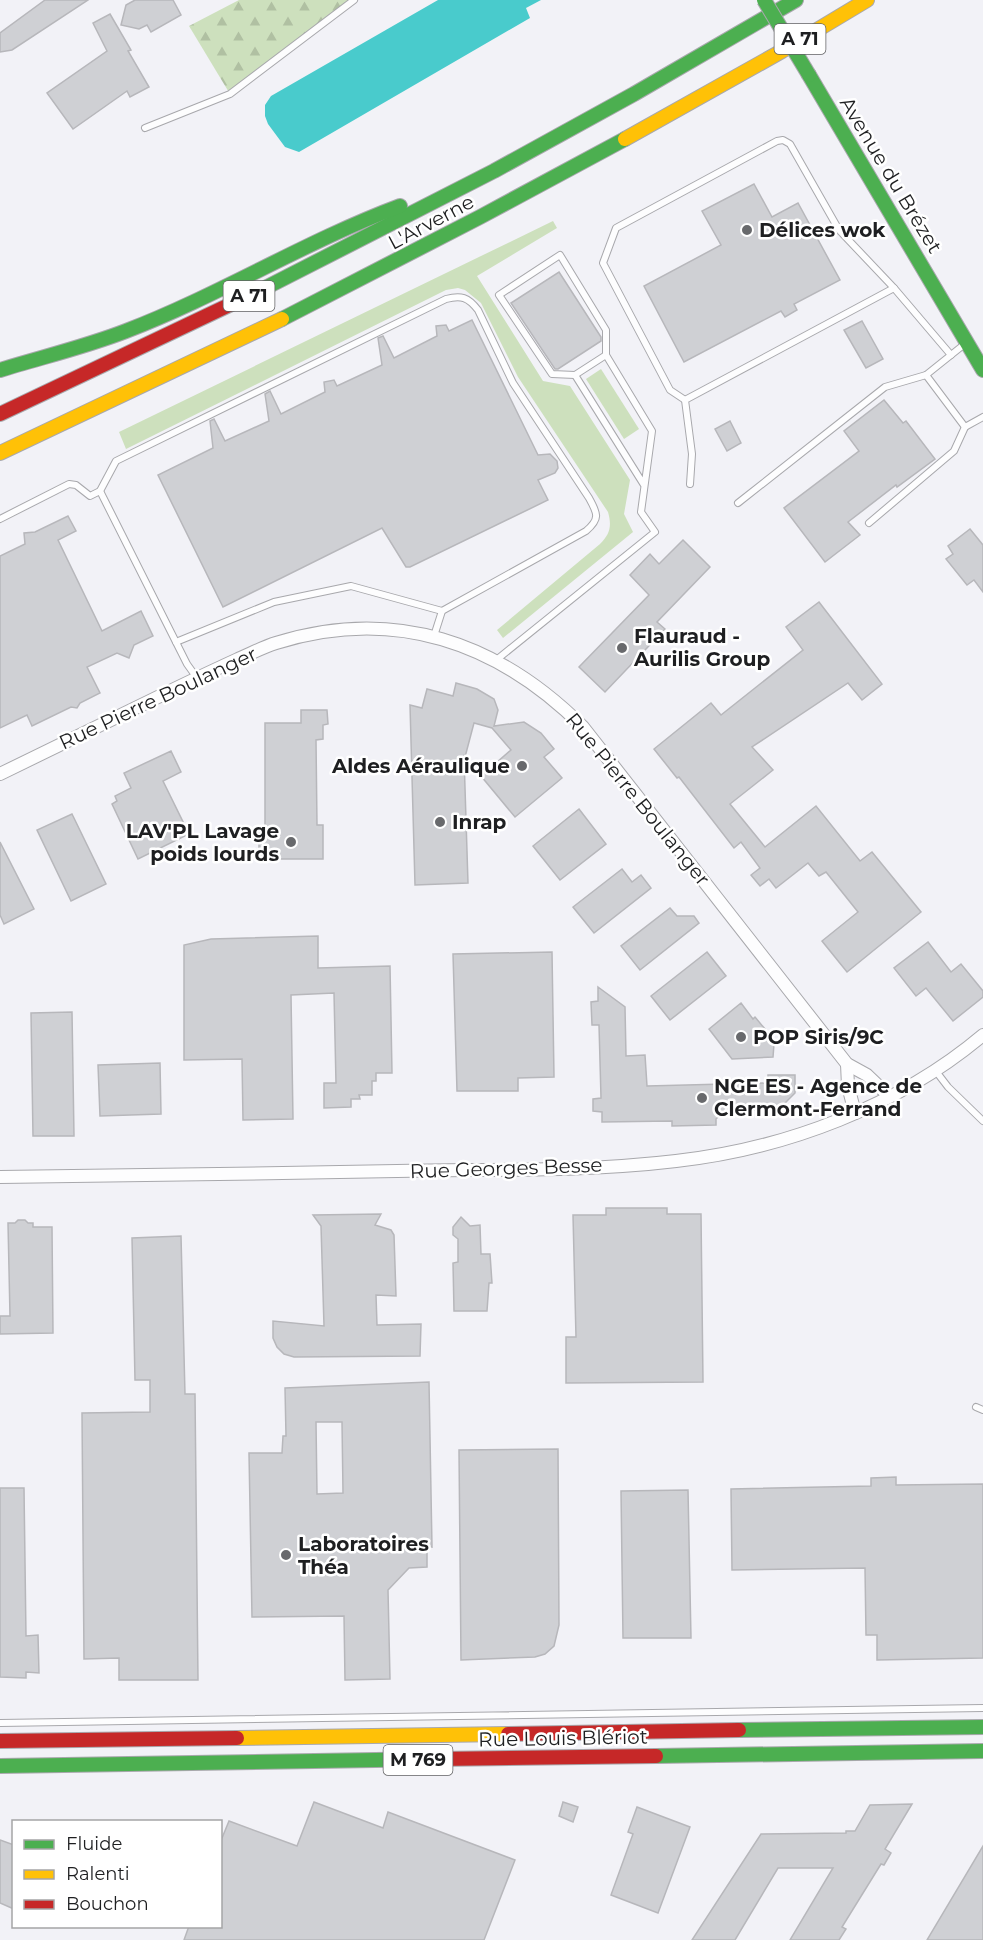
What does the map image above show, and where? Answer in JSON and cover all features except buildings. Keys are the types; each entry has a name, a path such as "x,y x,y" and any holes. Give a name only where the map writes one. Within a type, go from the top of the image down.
{"main road":[{"name":"Avenue du Brézet","path":"764,0 983,369"},
{"name":"L'Arverne","path":"0,414 225,309 494,171 634,94 796,0"},
{"name":"L'Arverne","path":"1,453 214,353 447,237 732,79 867,0"},
{"path":"0,370 71,350 126,331 365,219 494,171"},
{"name":"Rue Louis Blériot","path":"0,1741 983,1727"},
{"name":"Rue Louis Blériot","path":"0,1766 983,1751"}],"street":[{"name":"Rue Pierre Boulanger","path":"0,774 197,678 274,644 333,630 369,627 434,636 466,647 536,685 584,727 847,1064 867,1075 889,1096"},
{"name":"Rue Georges Besse","path":"0,1177 562,1168 676,1161 753,1148 855,1113 935,1070 983,1035"},
{"path":"847,1064 848,1086 855,1113"}],"lane":[{"path":"146,128 230,94 354,0"},
{"path":"690,484 692,454 685,400 670,390 603,263 616,228 777,141 783,140 790,144 839,230 894,288 951,355"},
{"path":"495,661 655,532 641,512 652,431 606,355 606,330 560,255 499,295 552,374 575,375 606,355"},
{"path":"685,400 894,288"},
{"path":"0,519 69,484 76,485 90,496 100,490 116,461 446,299 455,296 464,297 472,302 477,310 513,383 589,498 596,516 594,524 586,531 442,611 434,636"},
{"path":"738,503 885,387 926,375 966,342"},
{"path":"575,375 644,485"},
{"path":"926,375 965,427"},
{"path":"869,523 954,451 965,427 983,417"},
{"path":"100,490 176,642 197,678"},
{"path":"176,642 274,602 351,586 442,611"},
{"path":"935,1070 948,1087 983,1121"},
{"name":"Rue Louis Blériot","path":"0,1723 983,1708"}],"green space":[{"path":"239,0 354,0 230,94 189,26"},
{"path":"553,221 557,228 477,276 543,381 570,386 630,480 624,514 633,532 503,638 497,630 600,544 608,533 610,522 608,512 518,377 481,303 465,290 458,288 446,290 126,449 119,432"},
{"path":"601,369 639,429 624,439 586,379"}],"water":[{"path":"438,0 541,0 526,8 530,18 299,152 285,147 268,124 265,116 265,105 271,96"}],"traffic: fast":[{"path":"764,0 809,75"},
{"path":"263,289 494,171 634,94 796,0"},
{"path":"809,75 983,370"},
{"path":"282,319 625,139"},
{"path":"0,370 95,342 161,317 331,235 400,206"},
{"path":"739,1730 983,1727"},
{"path":"656,1756 983,1751"},
{"path":"0,1766 436,1759"}],"traffic: slow":[{"path":"625,139 782,51 867,0"},
{"path":"0,453 282,319"},
{"path":"237,1738 508,1734"}],"traffic: jam":[{"path":"0,414 263,289"},
{"path":"508,1734 739,1730"},
{"path":"0,1741 237,1738"},
{"path":"436,1759 656,1756"}],"place":[{"name":"Délices wok","path":"747,230"},
{"name":"Flauraud - Aurilis Group","path":"622,648"},
{"name":"Aldes Aéraulique","path":"522,766"},
{"name":"Inrap","path":"440,822"},
{"name":"LAV'PL Lavage poids lourds","path":"291,842"},
{"name":"POP Siris/9C","path":"741,1037"},
{"name":"NGE ES - Agence de Clermont-Ferrand","path":"702,1098"},
{"name":"Laboratoires Théa","path":"286,1555"}]}
